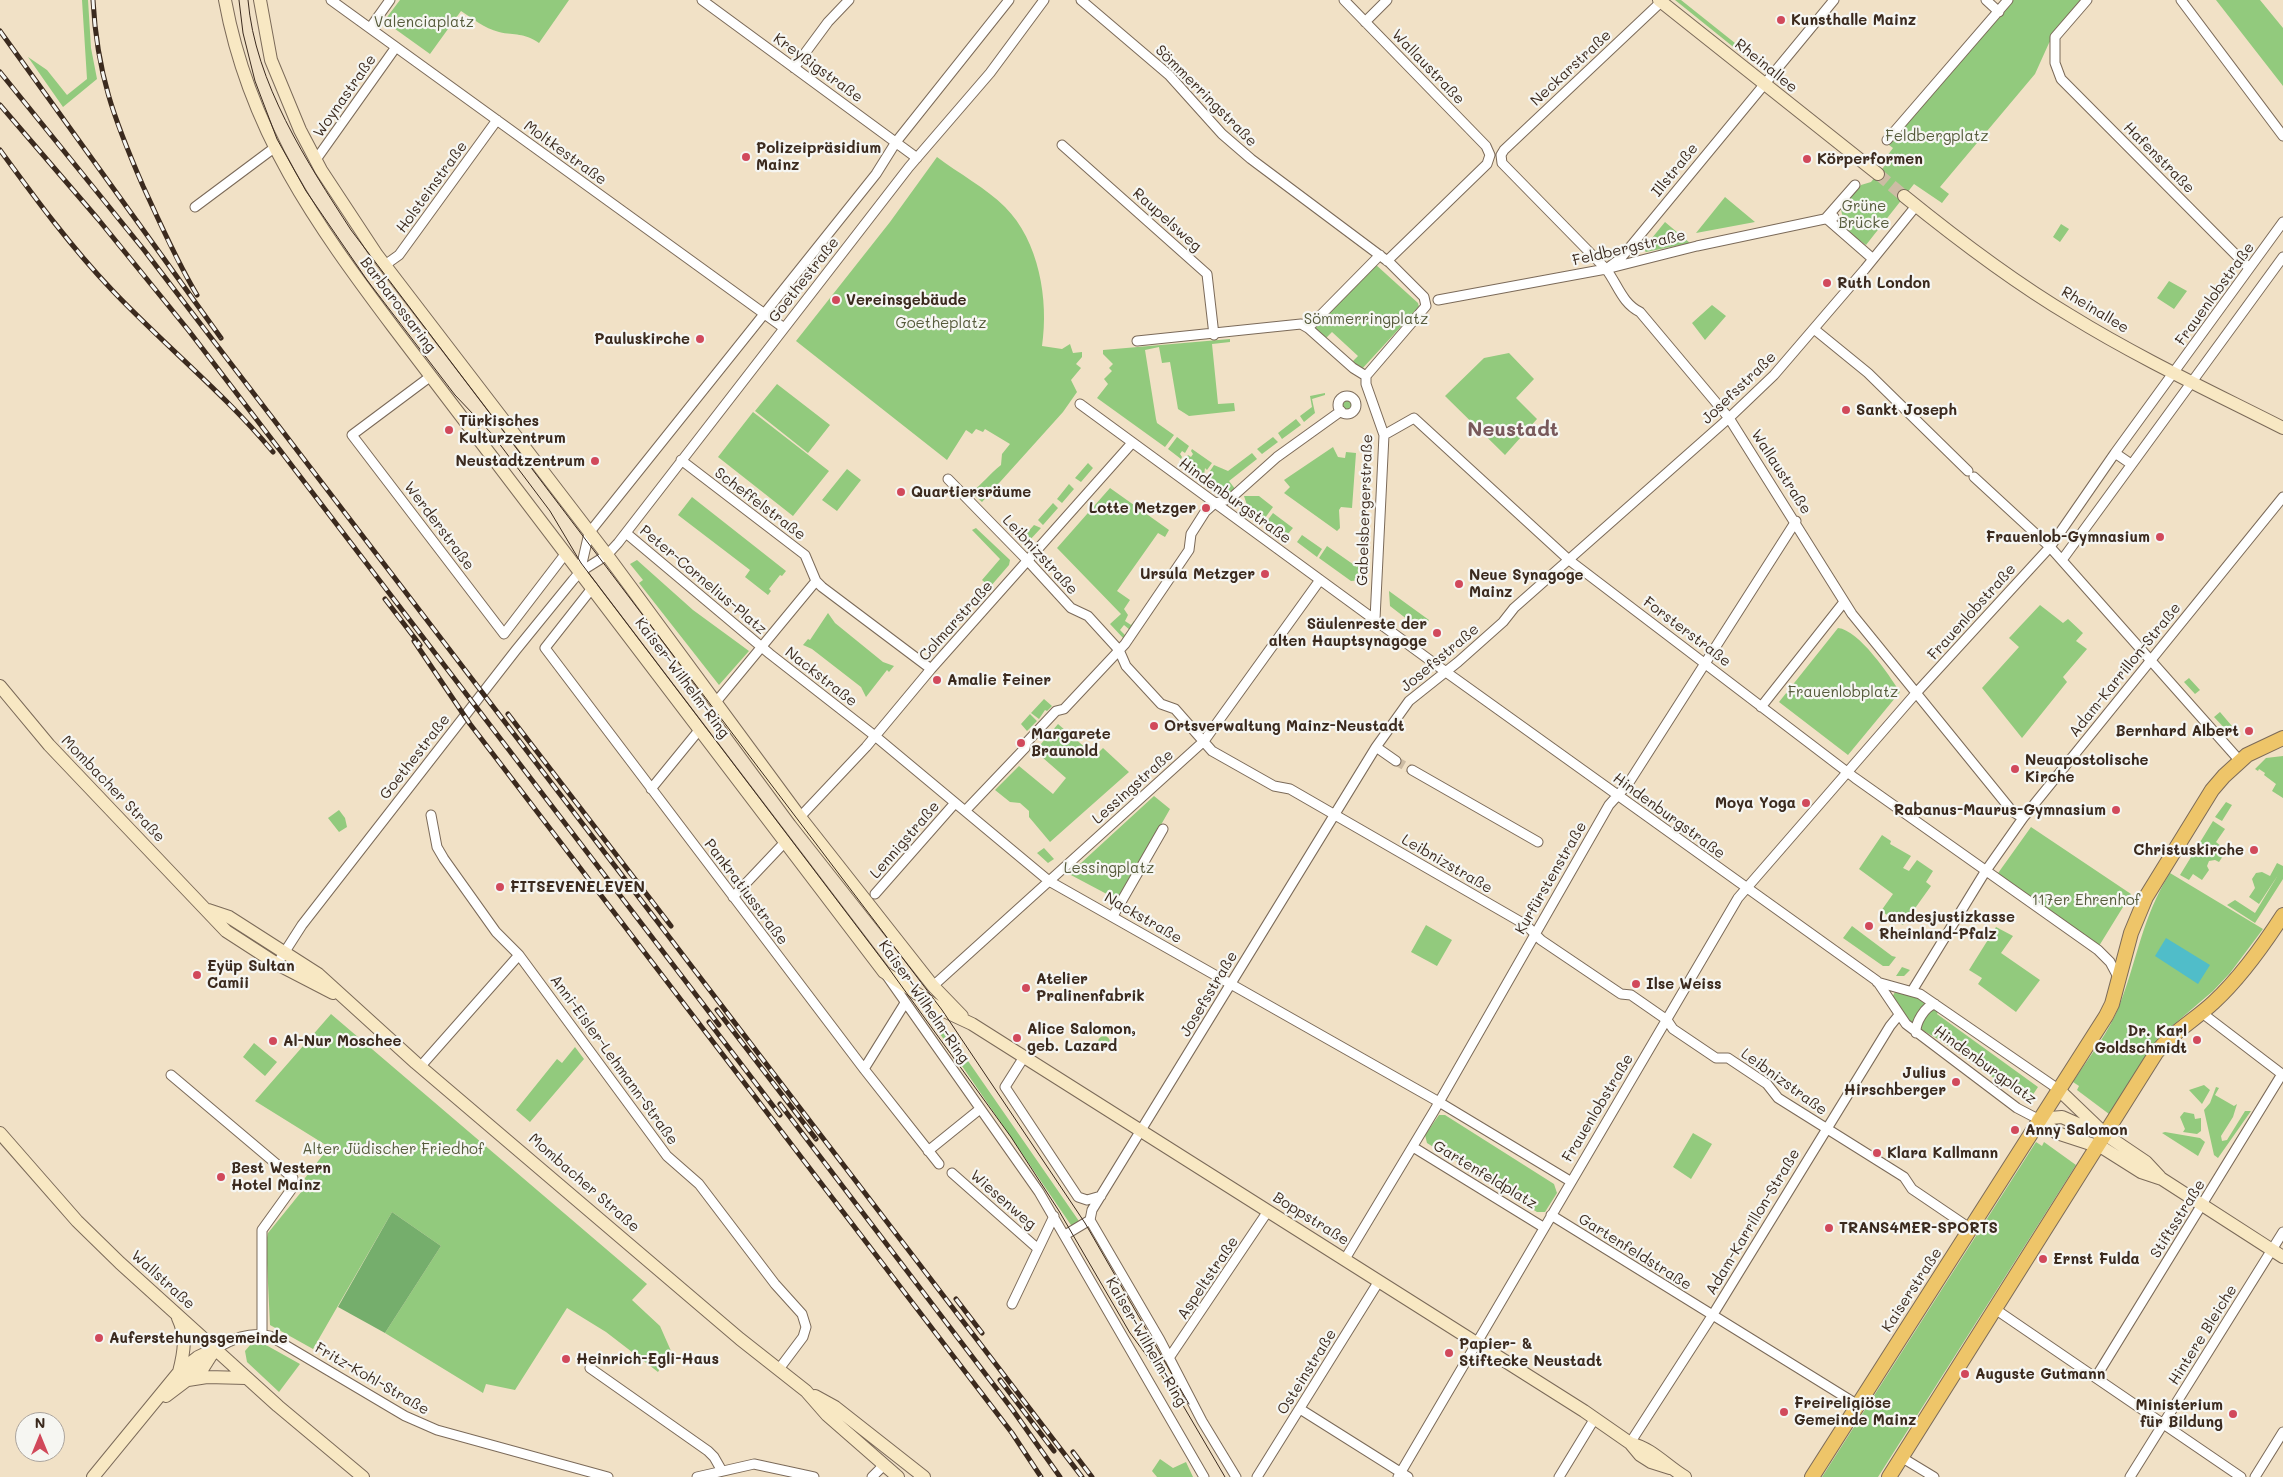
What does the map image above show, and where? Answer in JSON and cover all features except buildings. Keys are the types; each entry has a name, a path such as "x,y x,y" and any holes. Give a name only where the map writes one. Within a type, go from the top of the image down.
{"main road":[{"name":"Kaiserstraße","path":"1812,1477 2109,1010 2134,924 2150,889 2213,788 2240,761 2268,744 2283,738"},
{"path":"2268,744 2283,745"},
{"path":"1889,1477 2165,1042 2223,994 2249,964 2283,915"}],"street":[{"name":"Barbarossaring","path":"225,0 232,33 262,124 304,202 352,272 580,572"},
{"name":"Barbarossaring","path":"260,0 271,60 289,106 315,161 385,266 607,555"},
{"name":"Moltkestraße","path":"331,0 784,328"},
{"path":"370,28 390,0"},
{"name":"Kreyßigstraße","path":"702,0 917,158"},
{"path":"794,68 828,22 849,0"},
{"name":"Goethestraße","path":"580,572 589,533 876,174 896,142 1009,0"},
{"name":"Goethestraße","path":"277,964 302,925 407,789 580,572 607,555 626,532 917,158 990,73 1044,0"},
{"name":"Sömmerringstraße","path":"1081,0 1169,75 1222,134 1251,159 1384,258"},
{"name":"Wallaustraße","path":"1344,0 1486,146 1490,155 1487,164 1384,258"},
{"path":"1364,22 1387,0"},
{"name":"Illstraße","path":"1606,269 1621,258 1834,0"},
{"path":"1986,0 1999,12"},
{"path":"1887,140 2008,0"},
{"name":"Hafenstraße","path":"2087,0 2055,37 2055,63 2061,79 2249,268"},
{"path":"2181,0 2283,136"},
{"name":"Rheinallee","path":"1660,1 1878,174"},
{"name":"Neckarstraße","path":"1501,155 1504,150 1660,1"},
{"name":"Woynastraße","path":"315,161 396,47"},
{"name":"Holsteinstraße","path":"385,266 399,255 497,120"},
{"name":"Raupelsweg","path":"1062,146 1207,274 1214,335"},
{"path":"195,207 274,148"},
{"name":"Wallaustraße","path":"1501,155 1505,166 1606,269 1616,283 1620,294 1632,308 1640,312 1730,418 1796,521 1844,602 2012,811 2023,818"},
{"path":"1855,185 1830,217 1873,259"},
{"name":"Rheinallee","path":"1904,196 1972,249 2070,316 2174,373 2283,428"},
{"name":"Josefsstraße","path":"1090,1220 1092,1210 1334,814 1376,747 1409,702 1446,672 1730,418 1774,375 1916,206"},
{"name":"Feldbergstraße","path":"1438,300 1606,269 1697,246 1830,217"},
{"name":"Frauenlobstraße","path":"1917,692 2050,547 2115,453 2283,222"},
{"path":"2062,560 2283,257"},
{"path":"1137,341 1214,335 1301,324 1353,368 1366,376 1426,306 1424,297 1384,258 1308,328"},
{"path":"1814,329 1868,373 1971,474 2050,547 2240,761"},
{"name":"Werderstraße","path":"430,376 352,435 504,634 566,553"},
{"name":"Gabelsbergerstraße","path":"1366,376 1366,384 1384,436 1374,618"},
{"name":"Hindenburgstraße","path":"1080,404 1446,672 1877,982"},
{"path":"965,811 1026,748 1026,742 1056,711 1064,709 1119,650 1189,550 1191,534 1204,512 1215,503 1227,500 1277,457 1341,411"},
{"name":"Forsterstraße","path":"1384,436 1414,418 1569,560 1706,662 1760,707 1985,872"},
{"name":"Colmarstraße","path":"800,817 875,736 931,669 1132,443"},
{"path":"2115,453 2131,464"},
{"name":"Scheffelstraße","path":"681,460 805,555 816,581 931,669"},
{"name":"Leibnizstraße","path":"948,479 1028,561 1070,608 1088,616 1119,650 1126,666 1162,704 1174,709 1212,751 1274,786 1290,789 1526,924 1534,934 1621,994 1630,995 1667,1020 1673,1029 1716,1058 1728,1058 1767,1084 1778,1098 1825,1129 1837,1133 1904,1177 1912,1189 1971,1229"},
{"name":"Adam-Karrillon-Straße","path":"1912,991 1985,872 2023,818 2283,497"},
{"name":"Kurfürstenstraße","path":"1345,1259 1413,1147 1609,805 1628,784 1796,521"},
{"name":"Peter-Cornelius-Platz","path":"626,532 763,648"},
{"name":"Kaiser-Wilhelm-Ring","path":"607,555 800,817 933,986"},
{"name":"Kaiser-Wilhelm-Ring","path":"580,572 884,972 1054,1216 1204,1477"},
{"name":"Lessingstraße","path":"933,986 1204,741 1320,580"},
{"path":"716,702 763,648 816,581"},
{"name":"Pankratiusstraße","path":"593,587 545,648 928,1151"},
{"path":"1760,707 1844,602"},
{"name":"Nackstraße","path":"763,648 875,736 1049,881 1439,1102"},
{"name":"Mombacher Straße","path":"0,686 49,745 226,931 277,964 342,998"},
{"path":"1848,772 1917,692"},
{"path":"651,789 700,729"},
{"path":"1376,747 1396,760"},
{"path":"1412,770 1538,842"},
{"name":"Frauenlobstraße","path":"1402,1475 1543,1227 1746,888 1848,772"},
{"name":"Lennigstraße","path":"875,894 955,803"},
{"name":"Anni-Eisler-Lehmann-Straße","path":"431,815 437,847 496,932 519,955 597,1058 604,1072 667,1156 699,1184 775,1284 802,1314 806,1327 803,1337 778,1369"},
{"path":"1113,916 1163,829"},
{"path":"733,897 785,842"},
{"path":"1985,872 2098,950 2110,962 2118,978"},
{"name":"Mombacher Straße","path":"208,910 229,918 286,951 318,974 342,998 420,1067 778,1369 806,1391 835,1407 924,1477"},
{"path":"420,1067 519,955"},
{"name":"Boppstraße","path":"884,972 942,1010 972,1024 1345,1259 1595,1418 1630,1443 1645,1447 1656,1454 1668,1473 1684,1477"},
{"name":"Hindenburgplatz","path":"1877,982 1912,991 1935,1004 2058,1090"},
{"name":"Hindenburgplatz","path":"1877,982 1899,1015 1916,1032 2017,1108 2038,1119"},
{"name":"Boppstraße","path":"933,986 972,1024"},
{"path":"864,1069 905,1003"},
{"name":"Hindenburgplatz","path":"1916,1032 1916,1026 1928,1006 1935,1004"},
{"path":"2202,1013 2283,1074"},
{"name":"Adam-Karrillon-Straße","path":"1630,1443 1712,1316 1825,1129 1899,1015"},
{"path":"1024,1057 1005,1087 1078,1198 1086,1200 1101,1196"},
{"name":"Stiftsstraße","path":"2096,1377 2283,1074"},
{"path":"94,1477 152,1406 184,1376 198,1356 243,1336 262,1334 262,1230 293,1187 293,1178 171,1075"},
{"path":"2058,1090 2102,1141"},
{"path":"1439,1102 1570,1181"},
{"path":"939,1164 928,1151 980,1109"},
{"path":"2038,1119 2049,1117 2068,1118 2102,1141 2146,1162 2162,1179 2278,1254"},
{"path":"2038,1119 2068,1138 2102,1141"},
{"name":"Wallstraße","path":"0,1134 77,1221 246,1378 331,1453 363,1477"},
{"name":"Gartenfeldplatz","path":"1413,1147 1543,1227"},
{"name":"Wiesenweg","path":"952,1173 1037,1248"},
{"name":"Aspeltstraße","path":"1169,1358 1268,1211"},
{"name":"Gartenfeldstraße","path":"1551,1215 1858,1405"},
{"path":"1012,1304 1037,1248 1054,1216"},
{"path":"1066,1235 1090,1220"},
{"name":"Kaiser-Wilhelm-Ring","path":"1090,1220 1169,1358 1202,1421 1236,1477"},
{"name":"Hintere Bleiche","path":"2130,1477 2278,1254 2283,1232"},
{"name":"Osteinstraße","path":"1257,1477 1379,1281"},
{"path":"1995,1309 2241,1477"},
{"path":"176,1314 185,1336 184,1376"},
{"name":"Fritz-Kohl-Straße","path":"262,1334 277,1340 404,1416 437,1430 608,1477"},
{"path":"590,1368 708,1451 722,1471"},
{"path":"184,1376 246,1378"},
{"name":"Mombacher Straße","path":"806,1391 827,1415 898,1477"},
{"path":"1300,1409 1402,1475"},
{"path":"1559,1477 1595,1418"},
{"path":"2255,1477 2283,1432"},
{"path":"1902,1457 1934,1477"},
{"path":"697,1477 747,1464 761,1464 814,1477"},
{"path":"872,1477 884,1465 912,1467"}],"green space":[{"path":"82,0 88,0 91,48 97,79 63,107 28,57 47,70 67,95 87,79"},
{"name":"Valenciaplatz","path":"400,0 569,0 539,43 524,36 488,28 461,11 430,54 384,21"},
{"path":"1675,0 1681,0 1755,59 1752,62"},
{"name":"Feldbergplatz","path":"2010,0 2084,0 2049,43 2035,74 1940,187 1949,194 1942,203 1914,184 1866,245 1845,230 1841,209 1861,185 1871,182 1887,163 1884,160 1893,148 1885,142"},
{"path":"2216,0 2260,0 2283,28 2283,86"},
{"name":"Goetheplatz","path":"937,157 981,187 1005,207 1017,221 1026,237 1039,272 1042,291 1044,328 1042,346 1062,349 1070,344 1073,353 1082,352 1082,357 1076,364 1081,368 1071,380 1077,392 1063,412 982,502 971,492 1001,465 1002,454 1010,444 985,429 983,432 976,429 972,434 966,430 947,460 796,341 890,222"},
{"path":"1725,197 1755,222 1696,233"},
{"path":"1665,222 1690,243 1646,252 1643,249"},
{"path":"2061,224 2069,229 2060,242 2053,237"},
{"name":"Sömmerringplatz","path":"1375,264 1418,303 1419,307 1361,370 1352,362 1358,356 1332,332 1326,338 1314,328"},
{"path":"2169,281 2187,291 2174,309 2157,298"},
{"path":"1712,305 1726,316 1705,340 1692,323"},
{"path":"1230,339 1230,342 1212,344 1218,404 1234,403 1235,411 1189,416 1178,409 1170,362 1162,363 1159,347 1145,350 1157,423 1174,435 1165,447 1097,398 1108,384 1104,379 1112,371 1109,368 1113,364 1103,354 1103,350"},
{"path":"1509,353 1534,379 1516,398 1537,419 1505,455 1445,396 1484,358"},
{"path":"777,384 830,425 808,453 755,411"},
{"path":"1325,393 1325,395 1312,399 1315,413 1304,422 1300,416 1312,407 1310,396"},
{"path":"1345,399 1349,399 1353,405 1349,411 1345,411 1341,407 1341,403"},
{"path":"753,412 829,471 793,516 718,457"},
{"path":"1296,419 1301,425 1282,439 1278,433"},
{"path":"1177,437 1189,446 1185,453 1182,451 1180,454 1181,459 1168,449"},
{"path":"1273,437 1278,442 1262,454 1257,449"},
{"path":"1333,447 1338,457 1345,458 1346,452 1356,453 1352,508 1341,507 1339,510 1340,528 1337,531 1284,493 1290,487 1284,480"},
{"path":"1192,449 1212,463 1207,470 1205,468 1204,475 1184,461 1188,455 1191,457 1193,454"},
{"path":"1252,453 1257,459 1229,481 1236,490 1230,494 1206,477 1214,465 1228,471"},
{"path":"1088,463 1093,468 1081,482 1075,478"},
{"path":"847,469 861,480 837,511 822,500"},
{"path":"1069,484 1074,489 1062,503 1057,499"},
{"path":"1110,488 1169,530 1165,537 1158,533 1117,591 1130,600 1124,609 1128,615 1125,621 1131,625 1134,621 1136,622 1130,630 1124,625 1120,630 1126,636 1124,639 1110,624 1121,614 1057,548"},
{"path":"1244,496 1259,496 1273,507 1265,518 1247,505"},
{"path":"692,497 786,571 782,576 780,575 769,589 771,591 768,595 745,577 750,570 678,515"},
{"path":"1053,503 1058,508 1043,525 1038,520"},
{"path":"1273,513 1293,528 1287,535 1267,521"},
{"path":"1015,524 1026,534 1034,525 1041,528 1028,542 1024,543 1010,531"},
{"path":"976,528 1010,560 1009,565 990,587 982,580 1000,559 972,530"},
{"path":"1302,535 1322,549 1317,557 1297,542"},
{"path":"1327,546 1357,567 1362,559 1366,563 1365,570 1360,569 1359,574 1365,575 1362,580 1351,581 1319,558"},
{"path":"637,560 693,610 749,651 719,685 639,583 643,580 630,564"},
{"path":"1389,591 1429,620 1421,630 1390,606"},
{"path":"2040,605 2063,623 2068,619 2083,633 2076,641 2087,649 2063,677 2067,682 2022,738 1982,688 2019,647 2009,638"},
{"path":"828,613 835,623 883,662 894,666 889,672 887,670 866,697 861,687 812,649 803,645 808,639 810,640"},
{"name":"Frauenlobplatz","path":"1838,628 1855,636 1873,654 1900,692 1848,755 1779,702"},
{"path":"2189,678 2200,690 2195,694 2184,682"},
{"path":"1044,699 1052,706 1047,711 1045,710 1039,719 1031,713"},
{"path":"2220,712 2237,732 2229,733 2214,717"},
{"path":"1030,714 1037,721 1027,731 1021,724"},
{"path":"1058,724 1095,756 1103,748 1129,772 1050,842 1029,817 1029,811 1020,803 1010,802 995,790 1019,766 1053,794 1066,778 1035,751"},
{"path":"2283,756 2283,798 2272,791 2276,784 2264,775 2265,773 2255,769 2266,758"},
{"name":"Lessingplatz","path":"1154,796 1170,809 1118,900 1069,874"},
{"path":"2226,802 2232,805 2222,821 2215,817"},
{"path":"339,810 345,818 347,827 339,832 328,818"},
{"path":"2213,821 2225,829 2216,842 2222,847 2224,846 2225,853 2219,862 2215,860 2209,861 2207,866 2209,870 2202,880 2193,874 2189,880 2180,875"},
{"name":"117er Ehrenhof","path":"2031,827 2131,894 2099,946 1996,876"},
{"path":"1882,835 1891,841 1890,844 1911,856 1903,868 1909,871 1917,860 1933,871 1926,882 1931,886 1903,925 1881,911 1893,894 1859,869"},
{"path":"1044,848 1054,859 1048,863 1037,853"},
{"path":"2277,863 2283,866 2283,879 2255,923 2227,905 2235,900 2255,913 2278,875 2259,904 2249,897 2255,888 2252,879 2256,873 2262,872 2270,876"},
{"path":"2170,873 2263,929 2230,973 2213,991 2158,1038 2109,1114 2077,1090 2079,1086 2073,1082 2116,1014 2153,906"},
{"path":"1426,925 1452,940 1437,966 1411,952"},
{"path":"1852,926 1896,957 1889,966 1883,966 1843,938"},
{"path":"1996,927 2013,936 2001,953 2040,980 2016,1012 1978,984 1982,978 1969,970"},
{"path":"1902,967 1910,970 1904,976 1896,976"},
{"path":"1895,992 1918,997 1938,1012 1937,1014 2038,1087 2028,1102 1941,1041 1912,1024 1892,997"},
{"path":"930,1006 1081,1224 1073,1228 923,1009"},
{"name":"Alter Jüdischer Friedhof","path":"331,1014 647,1284 632,1300 660,1326 671,1351 658,1372 606,1332 567,1308 515,1390 486,1384 483,1393 385,1333 441,1246 392,1212 313,1349 270,1325 266,1242 268,1233 302,1191 305,1178 329,1147 255,1101"},
{"path":"1102,1036 1106,1036 1110,1042 1106,1048 1102,1048 1098,1044 1098,1040"},
{"path":"254,1043 277,1062 265,1076 243,1057"},
{"path":"575,1047 584,1059 530,1122 516,1110 557,1059 562,1063"},
{"path":"2204,1085 2210,1090 2202,1104 2189,1090"},
{"path":"2216,1087 2219,1088 2215,1095 2234,1106 2237,1104 2233,1117 2221,1136 2222,1141 2227,1140 2245,1111 2251,1111 2218,1158 2214,1155 2204,1110 2210,1103"},
{"path":"2184,1112 2194,1114 2195,1119 2201,1118 2201,1131 2197,1134 2183,1132 2185,1129 2180,1117"},
{"path":"1439,1115 1445,1115 1554,1184 1557,1193 1545,1212 1537,1212 1427,1143 1425,1135"},
{"path":"1693,1133 1712,1144 1691,1179 1673,1167"},
{"path":"2162,1133 2200,1138 2205,1142 2198,1156"},
{"path":"2036,1142 2042,1146 2044,1142 2076,1165 1878,1477 1822,1477"},
{"path":"392,1212 441,1246 385,1333 338,1307"},
{"path":"251,1344 266,1345 300,1364 279,1392 247,1362 245,1351"},
{"path":"1160,1459 1173,1468 1186,1462 1193,1477 1157,1477 1152,1471"}],"water":[{"path":"2166,938 2210,965 2198,984 2155,956"}],"tunnel":[{"path":"1878,174 1904,196"},
{"path":"1396,761 1412,770"}],"tram line":[{"path":"239,0 243,33 255,81 277,139 306,191 367,280 455,395 492,434 550,511 581,563 887,966 1011,1137 1059,1211 1130,1333 1181,1402 1225,1477"},
{"path":"248,0 253,31 272,91 301,149 351,230 942,1010 1085,1223 1189,1404"}],"railway":[{"path":"93,0 98,51 115,117 156,214 175,255 197,295"},
{"path":"0,31 221,338"},
{"path":"0,72 144,250 1082,1477"},
{"path":"0,105 98,219 189,331 719,1025"},
{"path":"0,150 54,222 97,274 214,389 273,452"},
{"path":"385,599 420,645"},
{"path":"414,641 470,724 1012,1433 1041,1477"},
{"path":"508,714 671,926"},
{"path":"717,1010 816,1139"},
{"path":"709,1022 780,1115"},
{"path":"780,1104 1012,1409 1060,1477"},
{"path":"956,1299 982,1333"},
{"path":"1000,1380 1054,1451"},
{"path":"1073,1452 1092,1477"}],"place":[{"name":"Kunsthalle Mainz","path":"1781,20"},
{"name":"Polizeipräsidium Mainz","path":"746,157"},
{"name":"Körperformen","path":"1807,159"},
{"name":"Ruth London","path":"1827,283"},
{"name":"Vereinsgebäude","path":"836,300"},
{"name":"Pauluskirche","path":"700,339"},
{"name":"Sankt Joseph","path":"1846,410"},
{"name":"Türkisches Kulturzentrum","path":"449,430"},
{"name":"Neustadtzentrum","path":"595,461"},
{"name":"Quartiersräume","path":"901,492"},
{"name":"Lotte Metzger","path":"1206,508"},
{"name":"Frauenlob-Gymnasium","path":"2160,537"},
{"name":"Ursula Metzger","path":"1265,574"},
{"name":"Neue Synagoge Mainz","path":"1459,584"},
{"name":"Säulenreste der alten Hauptsynagoge","path":"1437,633"},
{"name":"Amalie Feiner","path":"937,680"},
{"name":"Ortsverwaltung Mainz-Neustadt","path":"1154,726"},
{"name":"Bernhard Albert","path":"2249,731"},
{"name":"Margarete Braunold","path":"1021,743"},
{"name":"Neuapostolische Kirche","path":"2015,769"},
{"name":"Moya Yoga","path":"1806,803"},
{"name":"Rabanus-Maurus-Gymnasium","path":"2116,810"},
{"name":"Christuskirche","path":"2254,850"},
{"name":"FITSEVENELEVEN","path":"500,887"},
{"name":"Landesjustizkasse Rheinland-Pfalz","path":"1869,926"},
{"name":"Eyüp Sultan Camii","path":"197,975"},
{"name":"Ilse Weiss","path":"1636,984"},
{"name":"Atelier Pralinenfabrik","path":"1026,988"},
{"name":"Alice Salomon, geb. Lazard","path":"1017,1038"},
{"name":"Dr. Karl Goldschmidt","path":"2197,1040"},
{"name":"Al-Nur Moschee","path":"273,1041"},
{"name":"Julius Hirschberger","path":"1956,1082"},
{"name":"Anny Salomon","path":"2015,1130"},
{"name":"Klara Kallmann","path":"1877,1153"},
{"name":"Best Western Hotel Mainz","path":"221,1177"},
{"name":"TRANS4MER-SPORTS","path":"1829,1228"},
{"name":"Ernst Fulda","path":"2043,1259"},
{"name":"Auferstehungsgemeinde","path":"99,1338"},
{"name":"Papier- & Stiftecke Neustadt","path":"1449,1353"},
{"name":"Heinrich-Egli-Haus","path":"566,1359"},
{"name":"Auguste Gutmann","path":"1965,1374"},
{"name":"Freireligiöse Gemeinde Mainz","path":"1784,1412"},
{"name":"Ministerium für Bildung","path":"2233,1414"}],"district":[{"name":"Neustadt","path":"1513,430"}],"park label":[{"name":"Grüne Brücke","path":"1864,214"}]}
